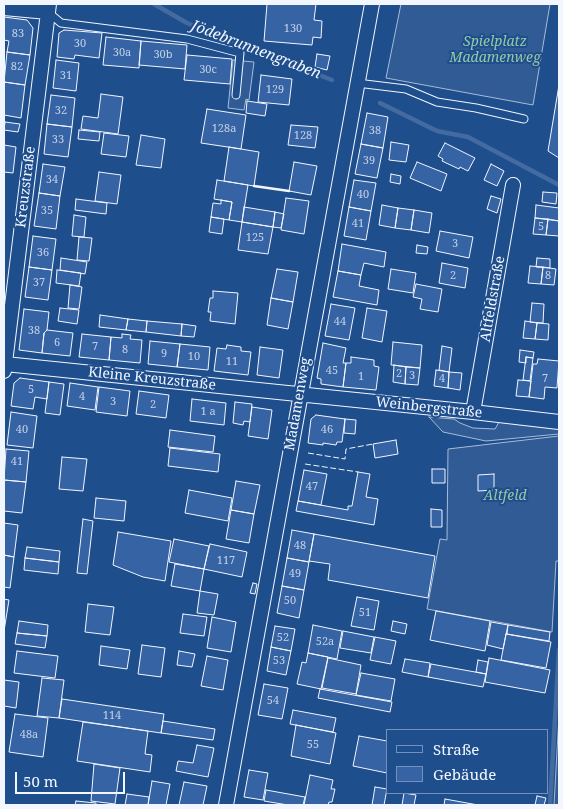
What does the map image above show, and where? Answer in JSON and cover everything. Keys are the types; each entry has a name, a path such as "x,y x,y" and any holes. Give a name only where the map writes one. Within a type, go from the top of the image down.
{"street":[{"name":"Madamenweg","path":"226,805 372,4"},
{"path":"4,8 48,8"},
{"name":"Kreuzstraße","path":"4,367 48,8"},
{"name":"Altfeldstraße","path":"473,412 513,185"},
{"name":"Kleine Kreuzstraße","path":"4,367 300,394"},
{"name":"Weinbergstraße","path":"300,394 559,422"}],"lane":[{"path":"48,8 61,23 187,39 240,53 236,95"},
{"path":"357,83 406,88 437,102 476,108 524,119"}],"shaded area":[{"name":"Spielplatz Madamenweg","path":"401,4 550,4 533,105 386,78"},
{"path":"233,60 254,62 249,100 246,99 244,110 228,108"},
{"path":"429,417 454,419 473,428 495,429 499,422 559,429 559,434 486,441 443,432"},
{"path":"559,436 559,561 556,561 552,632 427,609 440,539 447,540 448,449"},
{"path":"559,715 559,805 554,805"}],"building":[{"path":"267,4 316,4 314,20 322,21 321,38 313,37 312,45 264,41"},
{"path":"4,17 27,20 33,28 30,55 7,52 9,41 4,40"},
{"path":"64,30 102,33 99,58 75,55 74,59 57,57 59,33"},
{"path":"106,37 141,41 139,68 103,65"},
{"path":"141,41 187,45 185,69 139,65"},
{"path":"7,52 30,55 25,85 4,82"},
{"path":"317,54 330,56 327,70 315,67"},
{"path":"187,55 232,59 230,84 184,80"},
{"path":"56,60 79,63 76,91 53,88"},
{"path":"261,75 292,79 289,105 258,102"},
{"path":"4,82 25,85 21,118 4,115"},
{"path":"559,85 559,158 548,151"},
{"path":"101,94 123,97 118,134 81,129 83,116 98,118"},
{"path":"51,95 75,98 72,127 47,124"},
{"path":"247,101 267,104 265,116 246,113"},
{"path":"207,109 246,115 241,149 201,143"},
{"path":"367,113 388,117 383,148 361,144"},
{"path":"5,122 20,124 18,132 4,130"},
{"path":"47,124 72,127 68,157 44,154"},
{"path":"291,125 318,127 315,148 288,145"},
{"path":"79,130 100,132 99,141 78,139"},
{"path":"104,133 129,136 126,157 101,154"},
{"path":"141,135 165,139 161,168 136,165"},
{"path":"391,142 409,145 406,162 389,160"},
{"path":"445,143 475,158 468,171 442,161 443,159 438,156"},
{"path":"361,144 383,148 377,178 355,174"},
{"path":"4,145 16,147 13,173 4,172"},
{"path":"229,147 259,152 254,186 224,181"},
{"path":"294,162 317,166 311,195 289,191"},
{"path":"417,162 447,174 441,191 410,178"},
{"path":"43,164 65,167 60,196 39,193"},
{"path":"491,164 504,171 497,186 484,180"},
{"path":"99,172 121,175 117,204 95,201"},
{"path":"391,174 401,176 400,184 390,182"},
{"path":"217,180 248,185 242,222 229,220 232,202 214,199"},
{"path":"354,180 376,183 371,211 349,207"},
{"path":"543,192 557,193 556,204 542,202"},
{"path":"39,193 60,196 56,229 34,226"},
{"path":"491,196 501,199 497,213 487,209"},
{"path":"286,198 309,201 304,234 281,230"},
{"path":"76,199 107,203 106,214 75,210"},
{"path":"221,200 232,202 229,220 211,217 213,203 221,204"},
{"path":"382,205 398,208 395,228 379,225"},
{"path":"536,205 559,208 559,221 535,218"},
{"path":"244,207 275,212 273,227 242,222"},
{"path":"349,207 371,211 366,240 344,236"},
{"path":"398,208 414,210 411,230 395,228"},
{"path":"414,210 432,213 429,233 411,230"},
{"path":"275,212 284,214 281,228 273,227"},
{"path":"74,215 86,217 84,237 72,236"},
{"path":"211,217 224,219 222,234 209,232"},
{"path":"535,218 548,219 546,235 533,234"},
{"path":"548,219 559,221 559,236 546,235"},
{"path":"242,222 273,227 268,254 238,250"},
{"path":"440,231 473,237 469,258 436,251"},
{"path":"33,236 56,239 52,270 29,267"},
{"path":"79,237 92,238 89,261 77,260"},
{"path":"342,244 386,252 384,267 364,263 361,275 338,271"},
{"path":"417,245 428,247 427,254 416,253"},
{"path":"61,258 87,262 85,274 60,270"},
{"path":"537,258 550,259 550,268 536,267"},
{"path":"442,263 468,268 465,288 439,283"},
{"path":"530,266 543,267 541,284 528,283"},
{"path":"29,267 52,270 48,300 25,297"},
{"path":"543,267 556,269 554,285 541,284"},
{"path":"277,269 298,272 293,302 271,298"},
{"path":"391,269 416,273 413,293 388,289"},
{"path":"57,270 81,273 79,286 56,283"},
{"path":"338,271 361,275 359,286 379,290 377,305 333,297"},
{"path":"416,284 442,289 438,312 420,309 422,299 413,297"},
{"path":"70,285 82,287 79,309 68,308"},
{"path":"213,291 238,293 235,324 210,321 211,312 208,312 210,298 213,298"},
{"path":"271,298 293,302 288,329 267,325"},
{"path":"532,303 544,304 543,323 530,322"},
{"path":"331,304 355,308 349,340 325,336"},
{"path":"60,308 79,310 77,324 58,321"},
{"path":"367,308 387,311 382,342 362,338"},
{"path":"24,309 49,312 42,353 19,350"},
{"path":"100,315 128,319 126,330 99,327"},
{"path":"128,319 147,321 146,332 126,330"},
{"path":"147,321 182,324 181,336 146,332"},
{"path":"525,321 537,323 535,339 523,338"},
{"path":"537,323 549,324 548,340 535,339"},
{"path":"182,324 196,326 194,337 181,336"},
{"path":"47,330 73,333 70,356 42,353 44,333"},
{"path":"82,334 111,337 109,360 79,357"},
{"path":"122,334 131,335 130,339 142,340 140,363 109,360 111,337 122,338"},
{"path":"150,341 180,344 177,367 148,364"},
{"path":"393,342 422,345 420,368 391,365"},
{"path":"323,343 346,348 343,363 346,363 343,387 321,384 321,379 317,378"},
{"path":"180,344 210,347 208,370 177,367"},
{"path":"227,345 241,347 241,351 251,352 248,375 214,371 217,348 226,349"},
{"path":"442,346 452,348 449,372 439,370"},
{"path":"260,347 283,350 279,378 257,375"},
{"path":"520,350 534,352 533,358 526,357 526,363 519,362"},
{"path":"351,357 374,360 374,366 379,367 376,390 343,387 346,363 351,363"},
{"path":"526,357 533,358 530,381 523,380"},
{"path":"538,359 559,361 557,388 545,387 544,399 529,397 533,364 537,364"},
{"path":"394,365 406,367 405,384 393,382"},
{"path":"406,367 420,368 418,385 405,384"},
{"path":"436,370 449,372 448,388 434,386"},
{"path":"449,372 462,373 460,390 448,388"},
{"path":"20,378 49,382 47,399 35,397 33,409 11,406 14,383"},
{"path":"518,380 531,381 529,397 516,396"},
{"path":"49,382 64,384 60,415 45,413"},
{"path":"70,383 98,387 95,410 67,406"},
{"path":"99,387 130,391 127,416 96,412"},
{"path":"139,391 169,395 166,418 136,414"},
{"path":"192,399 226,403 224,425 190,421"},
{"path":"235,402 252,404 250,422 244,421 243,425 233,423"},
{"path":"252,407 272,410 268,439 248,436"},
{"path":"11,412 37,416 33,448 7,445"},
{"path":"316,415 345,419 342,442 337,442 336,445 308,443 311,419"},
{"path":"345,419 356,420 355,434 344,433"},
{"path":"170,430 215,436 213,452 168,447"},
{"path":"396,440 398,454 375,458 373,444"},
{"path":"170,448 220,454 218,472 168,466"},
{"path":"6,449 29,451 26,482 4,480"},
{"path":"62,457 87,459 83,491 59,489"},
{"path":"432,469 445,469 445,483 432,483"},
{"path":"304,470 327,474 321,505 298,501"},
{"path":"358,472 370,474 366,497 378,499 374,525 296,511 298,501 348,510 348,506 352,506"},
{"path":"494,474 494,490 478,491 478,475"},
{"path":"4,480 26,482 22,513 4,511"},
{"path":"236,481 260,485 254,514 231,510"},
{"path":"189,490 232,498 228,521 185,513"},
{"path":"96,498 126,501 124,521 94,518"},
{"path":"431,509 442,510 442,527 431,527"},
{"path":"231,510 254,514 249,543 226,539"},
{"path":"83,519 93,521 87,574 77,573"},
{"path":"4,523 18,525 14,557 4,555"},
{"path":"292,530 314,534 309,562 287,558"},
{"path":"118,532 171,541 165,581 143,577 113,565"},
{"path":"314,534 435,556 428,598 328,580 330,564 309,561"},
{"path":"174,539 209,546 204,569 169,562"},
{"path":"210,544 247,552 242,577 204,569"},
{"path":"27,547 60,551 59,562 25,558"},
{"path":"4,555 14,557 10,588 4,587"},
{"path":"25,558 59,562 58,574 24,570"},
{"path":"287,558 309,562 304,590 282,586"},
{"path":"175,564 204,569 200,591 171,586"},
{"path":"253,583 257,584 255,594 250,593"},
{"path":"282,586 304,590 299,618 277,613"},
{"path":"200,591 218,594 214,615 197,613"},
{"path":"357,597 379,601 374,630 351,626"},
{"path":"4,599 9,600 4,631"},
{"path":"88,604 114,607 110,635 85,632"},
{"path":"436,611 490,621 485,651 430,640"},
{"path":"183,614 207,617 204,636 180,633"},
{"path":"212,617 236,622 231,652 207,648"},
{"path":"19,621 48,625 47,636 17,633"},
{"path":"393,621 407,624 405,634 391,631"},
{"path":"491,622 508,625 503,649 487,645"},
{"path":"313,625 342,631 337,659 308,653"},
{"path":"508,625 550,632 549,641 507,634"},
{"path":"275,626 295,629 291,651 271,647"},
{"path":"343,631 374,637 371,653 340,648"},
{"path":"17,633 47,636 45,648 15,644"},
{"path":"506,634 551,642 546,668 501,660"},
{"path":"375,637 396,641 391,664 370,660"},
{"path":"142,645 165,648 161,677 138,674"},
{"path":"101,646 130,650 127,669 99,665"},
{"path":"271,647 291,651 286,675 267,671"},
{"path":"17,651 58,656 55,678 14,673"},
{"path":"179,651 195,654 192,667 177,665"},
{"path":"308,653 328,657 321,689 297,684 302,662 306,663"},
{"path":"207,656 228,660 223,690 201,686"},
{"path":"328,658 361,665 356,694 322,688"},
{"path":"489,658 550,670 545,693 485,682"},
{"path":"405,659 430,663 428,677 402,672"},
{"path":"478,660 488,662 486,674 476,672"},
{"path":"431,664 486,674 483,687 428,677"},
{"path":"361,673 395,679 391,701 356,695"},
{"path":"42,678 64,680 59,718 37,716"},
{"path":"4,680 19,682 16,708 4,706"},
{"path":"264,684 288,688 282,719 258,715"},
{"path":"320,689 392,702 390,712 318,698"},
{"path":"62,699 164,714 161,733 59,718"},
{"path":"293,710 336,718 333,732 290,724"},
{"path":"15,714 48,718 43,757 9,752"},
{"path":"163,721 215,729 213,740 161,733"},
{"path":"83,722 148,731 145,754 152,755 150,772 77,761"},
{"path":"296,725 336,733 330,764 291,756"},
{"path":"359,736 386,741 386,773 353,766"},
{"path":"197,745 214,748 208,777 176,771 178,761 193,763"},
{"path":"94,764 120,768 115,804 91,801"},
{"path":"249,770 268,773 263,800 244,797"},
{"path":"310,775 333,780 331,789 335,789 332,802 329,802 328,805 304,805"},
{"path":"152,781 170,784 166,805 148,805"},
{"path":"184,782 207,786 203,805 179,805"},
{"path":"375,787 386,789 384,805 372,805"},
{"path":"266,790 305,797 303,805 288,805 264,801"},
{"path":"127,794 149,797 148,805 125,805"},
{"path":"404,794 416,795 414,805 402,805"},
{"path":"537,796 546,798 544,805 535,805"},
{"path":"445,799 478,805 444,805"},
{"path":"76,801 96,803 96,805 75,805"}],"waterway":[{"name":"Jödebrunnengraben","path":"154,4 187,23 332,80"},
{"name":"Jödebrunnengraben","path":"380,103 437,131 468,137 559,185"},
{"path":"550,805 559,650"}],"fence":[{"path":"308,453 345,459 346,449 373,444"},
{"path":"305,464 358,472"}],"wall":[{"path":"254,186 289,191"}],"park label":[{"name":"Altfeld","path":"505,496"}]}
